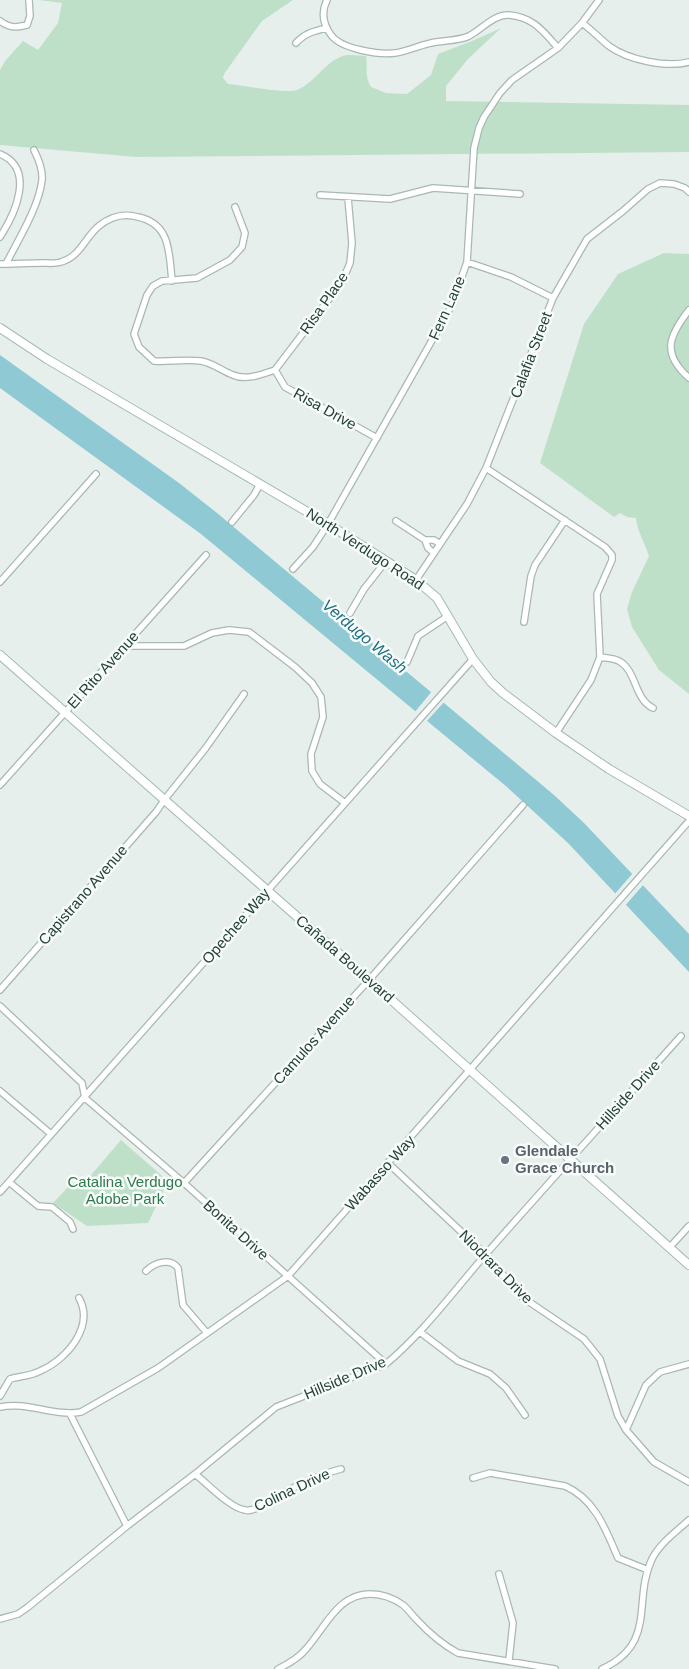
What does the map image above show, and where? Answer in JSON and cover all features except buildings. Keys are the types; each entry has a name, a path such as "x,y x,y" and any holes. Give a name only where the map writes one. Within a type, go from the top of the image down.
{"main road":[{"name":"North Verdugo Road","path":"0,328 47,359 328,524 416,580 437,598 481,671 502,693 609,769 689,816"},
{"name":"Cañada Boulevard","path":"0,656 689,1264"}],"street":[{"path":"0,21 9,27 18,28 27,25 30,16 29,0"},
{"path":"327,0 324,7 324,18 326,28 333,38 345,46 382,54 397,53 435,42 453,41 468,36 490,21 507,15 524,18 537,25 558,48"},
{"name":"Fern Lane","path":"293,569 313,547 328,524 452,306 467,262 474,148 484,117 500,92 512,80 558,48 582,23 599,0"},
{"path":"582,23 610,47 632,57 678,65 689,62"},
{"path":"296,43 310,32 326,28"},
{"path":"3,264 30,214 39,190 42,174 34,150"},
{"path":"0,154 14,164 20,183 14,213 0,237"},
{"name":"Calafia Street","path":"416,580 467,504 486,468 553,298 587,239 648,189 660,183 674,184 685,188 689,192"},
{"path":"320,195 390,199 433,188 520,194"},
{"name":"Risa Place","path":"275,370 342,282 350,264 352,243 348,198"},
{"path":"235,207 245,233 242,247 230,260 197,278 162,281 153,286 147,295 134,334 139,347 154,361 172,362 187,359 204,362 235,376 249,377 275,370"},
{"path":"3,264 61,262 74,256 97,227 111,218 129,215 151,220 160,229 165,238 169,255 172,281"},
{"path":"467,262 511,277 553,298"},
{"path":"689,310 672,335 671,349 674,360 680,370 689,378"},
{"name":"Risa Drive","path":"275,370 285,387 377,438"},
{"path":"486,468 605,547 612,556 612,560 596,594 600,656 591,680 556,733"},
{"path":"0,582 96,474"},
{"path":"232,522 260,484"},
{"path":"524,622 535,565 565,520"},
{"path":"396,521 425,540 434,540 440,544"},
{"path":"425,540 428,548 434,552"},
{"name":"El Rito Avenue","path":"1,781 32,751 206,555"},
{"path":"350,613 364,589 386,561"},
{"path":"407,662 418,636 448,616"},
{"path":"126,646 184,646 212,633 229,630 249,632 295,667 312,683 321,698 323,717 312,754 312,771 320,784 345,803"},
{"path":"600,656 619,661 628,669 645,704 653,708"},
{"name":"Opechee Way","path":"0,1192 473,659"},
{"name":"Capistrano Avenue","path":"0,990 156,812 164,799 206,749 244,694"},
{"name":"Camulos Avenue","path":"184,1184 369,980 523,805"},
{"name":"Wabasso Way","path":"70,1414 81,1412 158,1368 288,1276 689,822"},
{"path":"0,1006 82,1083 84,1098"},
{"name":"Hillside Drive","path":"0,1619 18,1614 28,1607 276,1407 386,1364 420,1332 486,1254 681,1036"},
{"path":"0,1091 51,1134"},
{"name":"Bonita Drive","path":"84,1098 184,1184 386,1364"},
{"name":"Niodrara Drive","path":"388,1164 486,1254 522,1297 584,1339 600,1359 618,1416 626,1430 654,1462 689,1482"},
{"path":"9,1182 38,1206 52,1207 70,1222 73,1229"},
{"path":"670,1247 689,1226"},
{"path":"146,1271 152,1264 168,1262 175,1264 178,1268 183,1305 207,1333"},
{"path":"0,1396 10,1379 38,1373 58,1360 80,1334 85,1313 79,1298"},
{"path":"420,1332 458,1361 490,1374 506,1388 525,1415"},
{"path":"626,1430 646,1384 660,1372 689,1364"},
{"path":"0,1406 23,1405 70,1414 127,1526"},
{"name":"Colina Drive","path":"195,1474 236,1507 247,1511 259,1507 293,1486 322,1474 341,1469"},
{"path":"473,1478 490,1473 564,1486 575,1491 590,1504 602,1521 618,1558 648,1570"},
{"path":"602,1669 610,1665 633,1643 639,1631 648,1570 658,1549 689,1520"},
{"path":"499,1574 513,1623 508,1660"},
{"path":"278,1669 292,1662 306,1650 336,1609 347,1600 363,1594 381,1594 403,1605 446,1647 458,1652 555,1669"}],"green space":[{"path":"39,0 293,0 262,21 223,78 228,84 284,91 297,90 303,87 336,59 351,55 366,56 367,75 371,87 386,93 407,94 431,75 438,54 501,28 468,59 446,86 446,101 689,105 689,152 136,157 0,145 0,70 5,61 23,41 38,50 58,23 62,3"},
{"path":"664,253 689,254 689,694 659,670 632,627 627,609 632,592 649,556 639,532 636,518 627,517 620,513 614,517 540,463 584,324 618,274"},
{"name":"Catalina Verdugo Adobe Park","path":"121,1140 168,1181 148,1223 87,1226 53,1203 72,1183 86,1181"}],"water":[{"path":"0,355 179,483 217,513 554,795 584,823 689,934 689,972 568,843 507,787 201,534 0,388"}],"pier":[{"path":"433,690 446,700 425,723 414,713"},
{"path":"633,873 644,884 624,907 613,896"}],"place":[{"name":"Glendale Grace Church","path":"505,1160"}],"water label":[{"name":"Verdugo Wash","path":"365,636"}]}
